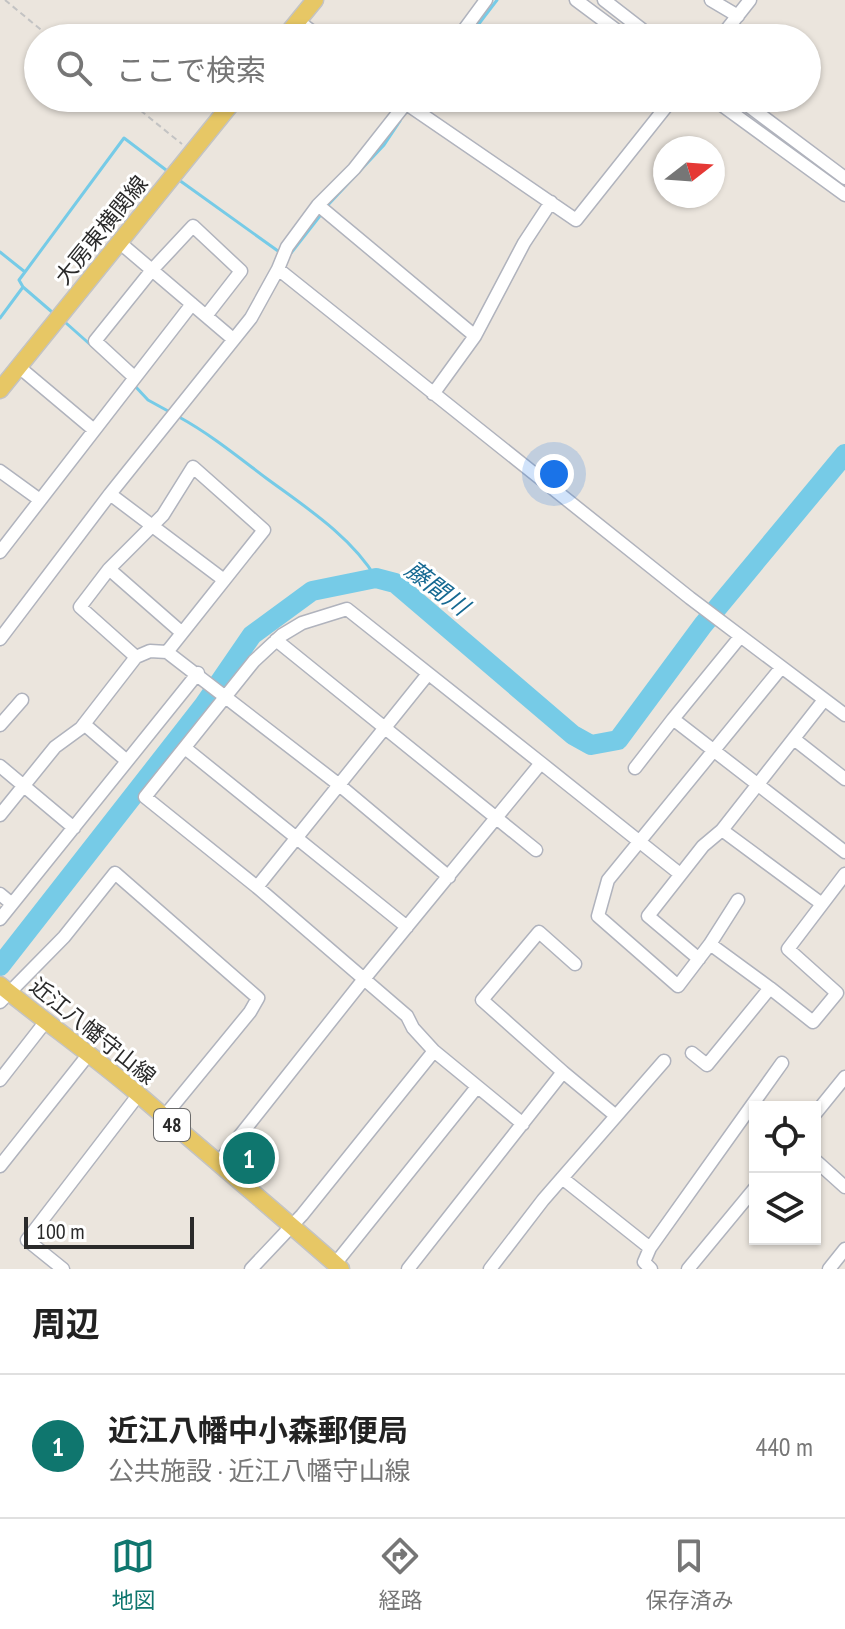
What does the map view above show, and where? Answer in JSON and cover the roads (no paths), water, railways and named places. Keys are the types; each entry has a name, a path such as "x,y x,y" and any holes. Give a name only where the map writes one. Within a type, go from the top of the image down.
{"main road":[{"path":"296,24 315,0"},
{"name":"大房東横関線","path":"0,390 225,112"},
{"name":"近江八幡守山線","path":"3,993 46,1021 139,1094 163,1118 219,1162 338,1266"}],"street":[{"path":"468,24 486,0"},
{"path":"576,0 608,24"},
{"path":"604,0 635,24"},
{"path":"711,0 738,16"},
{"path":"731,24 750,0"},
{"path":"298,21 302,24"},
{"path":"0,639 110,494 251,318 287,247 322,209 396,112"},
{"path":"422,112 576,220 662,112"},
{"path":"731,112 845,195"},
{"path":"757,112 845,178"},
{"path":"433,394 475,336 524,243 551,202"},
{"path":"322,209 475,336"},
{"path":"134,377 95,341 152,270 193,226 241,271 206,316"},
{"path":"119,242 233,339"},
{"path":"278,269 690,598 845,715"},
{"path":"0,552 192,304"},
{"path":"19,367 94,430"},
{"path":"136,657 80,607 109,569 163,515 193,467 264,530 167,652"},
{"path":"0,471 40,500"},
{"path":"110,494 224,580"},
{"path":"109,569 181,632"},
{"path":"523,1124 434,1051 413,1028 407,1016 257,887 145,797 254,661 276,640 302,623 347,609 680,874"},
{"path":"635,768 736,634"},
{"path":"276,640 536,850"},
{"path":"0,815 55,747 84,724 136,657 150,651 167,652 338,784 449,877"},
{"path":"738,900 678,986 598,916 608,880 781,668"},
{"path":"0,919 198,673"},
{"path":"257,887 428,674"},
{"path":"0,725 22,700"},
{"path":"699,959 648,916 703,846 722,830 824,700"},
{"path":"673,719 845,852"},
{"path":"84,724 127,761"},
{"path":"794,739 845,779"},
{"path":"185,748 407,927"},
{"path":"219,1162 541,763"},
{"path":"0,766 74,828"},
{"path":"722,830 822,904"},
{"path":"3,993 64,937 115,873 258,998 250,1012 163,1118"},
{"path":"710,944 813,1022 837,993 788,949 845,874"},
{"path":"0,894 12,904"},
{"path":"575,964 539,932 482,1000 616,1116"},
{"path":"692,1053 707,1065 770,988"},
{"path":"0,1080 46,1021"},
{"path":"251,1269 292,1225 434,1051"},
{"path":"0,1166 88,1055"},
{"path":"490,1269 562,1178 664,1061"},
{"path":"758,1101 782,1063"},
{"path":"408,1269 563,1072"},
{"path":"821,1107 845,1077"},
{"path":"338,1266 477,1087"},
{"path":"63,1269 27,1240 139,1094"},
{"path":"651,1269 644,1262 650,1248 749,1115"},
{"path":"835,1177 845,1164"},
{"path":"821,1165 845,1187"},
{"path":"562,1178 650,1248"},
{"path":"688,1269 749,1195"},
{"path":"829,1269 845,1249"}],"waterway":[{"path":"479,24 497,0"},
{"path":"327,206 384,145 400,121"},
{"path":"0,318 23,287 19,280 124,138 170,173"},
{"path":"179,180 278,251"},
{"path":"291,253 323,212"},
{"path":"0,252 25,272"},
{"path":"23,287 52,312"},
{"path":"66,323 93,347"},
{"path":"134,385 148,400 168,411"},
{"path":"179,417 326,523 354,549 376,578"},
{"name":"藤間川","path":"0,966 204,705 252,635 312,591 376,578 395,583 573,735 591,745 618,740 703,625 845,454"}],"place":[{"name":"近江八幡中小森郵便局","path":"249,1158"}]}
